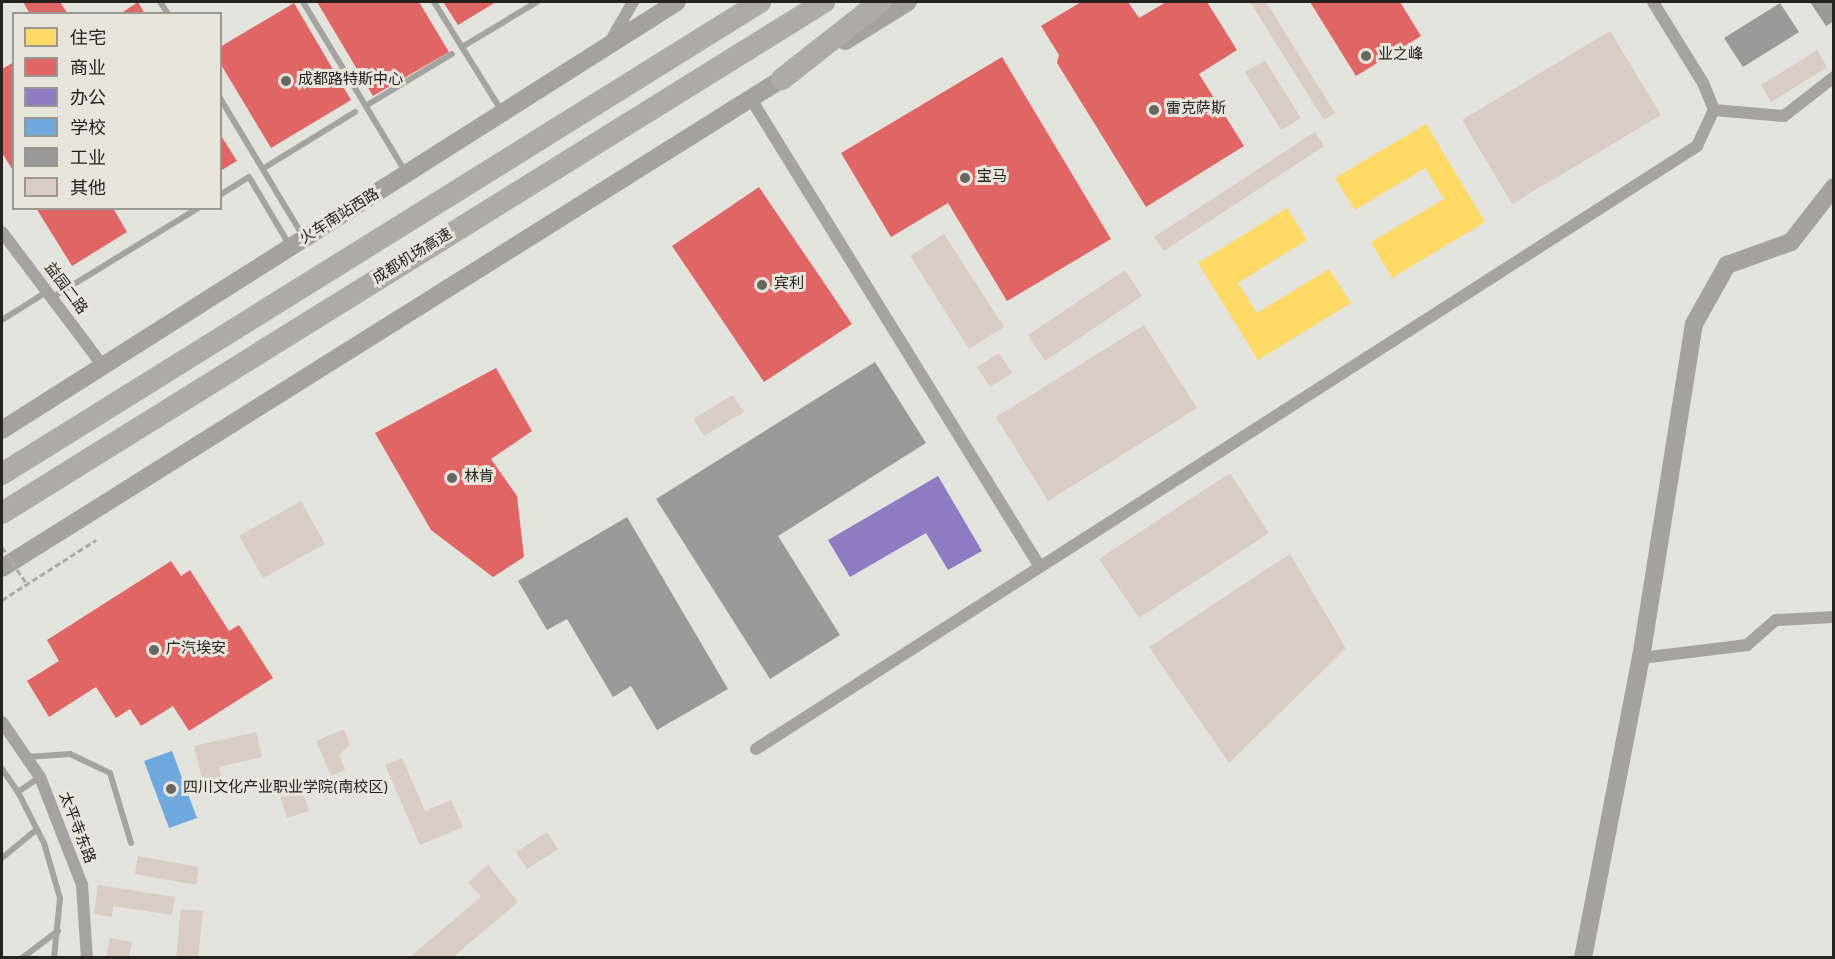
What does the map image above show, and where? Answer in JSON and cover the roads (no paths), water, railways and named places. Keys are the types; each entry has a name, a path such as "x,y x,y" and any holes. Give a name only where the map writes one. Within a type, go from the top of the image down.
{"highway":[{"path":"2,474 760,2"},
{"name":"成都机场高速","path":"2,513 824,2"},
{"path":"782,79 880,2"}],"main road":[{"name":"火车南站西路","path":"2,430 677,2"},
{"path":"2,568 908,2"},
{"path":"1583,957 1641,658 1694,324 1727,265 1791,242 1833,187"}],"street":[{"path":"606,48 633,2"},
{"path":"756,748 1697,146 1714,110 1703,83 1653,2"},
{"path":"1714,110 1784,116 1833,77"},
{"path":"751,99 1040,567"},
{"name":"益园二路","path":"2,232 51,294 103,366"},
{"path":"1641,658 1747,645 1776,620 1833,616"},
{"name":"太平寺东路","path":"2,722 40,777 82,885 87,957"}],"lane":[{"path":"303,2 407,174"},
{"path":"434,2 503,114"},
{"path":"462,47 537,2"},
{"path":"367,105 452,54"},
{"path":"222,101 264,168 298,243"},
{"path":"264,168 355,112"},
{"path":"222,194 249,177 298,243"},
{"path":"2,320 195,210"},
{"path":"26,757 70,754 110,773 131,843"},
{"path":"2,769 18,792 37,829 60,898 54,957"},
{"path":"18,792 40,777"},
{"path":"2,858 37,829"},
{"path":"22,957 58,931"}],"place":[{"name":"业之峰","path":"1366,56"},
{"name":"成都路特斯中心","path":"286,81"},
{"name":"雷克萨斯","path":"1154,110"},
{"name":"宝马","path":"965,178"},
{"name":"宾利","path":"762,285"},
{"name":"林肯","path":"452,478"},
{"name":"广汽埃安","path":"154,650"},
{"name":"四川文化产业职业学院(南校区)","path":"171,789"}]}
